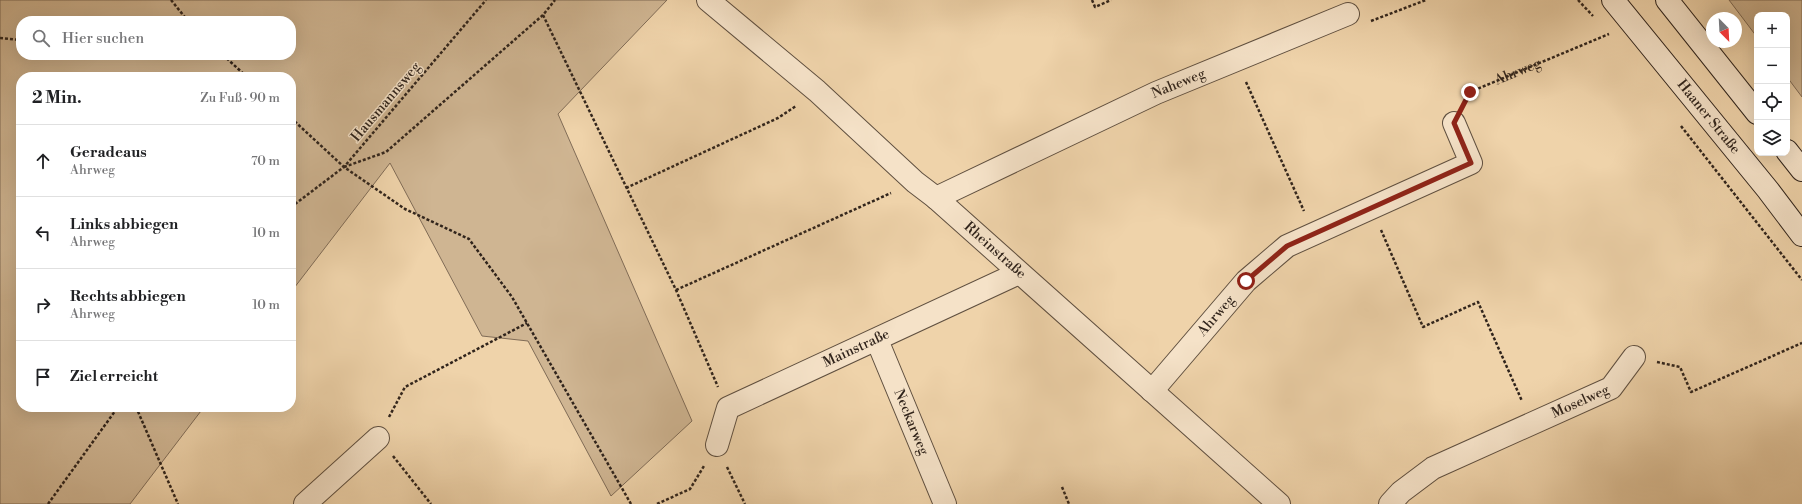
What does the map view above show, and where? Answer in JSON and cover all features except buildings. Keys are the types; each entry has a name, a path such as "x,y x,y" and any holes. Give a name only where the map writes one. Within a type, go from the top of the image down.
{"street":[{"name":"Rheinstraße","path":"708,0 817,91 915,182 936,198 1279,504"},
{"name":"Haaner Straße","path":"1613,0 1763,184 1802,235"},
{"path":"1667,0 1754,109"},
{"name":"Naheweg","path":"936,198 1156,93 1348,14"},
{"name":"Ahrweg","path":"1152,391 1246,281 1287,246 1471,163 1454,123"},
{"path":"1790,155 1802,170"},
{"name":"Mainstraße","path":"728,408 1019,273"},
{"name":"Neckarweg","path":"877,340 946,504"},
{"name":"Moselweg","path":"1390,504 1401,492 1433,468 1611,388 1634,358"},
{"path":"717,445 728,408"},
{"path":"304,504 378,438"}],"path":[{"path":"171,0 184,16"},
{"name":"Hausmannsweg","path":"296,203 344,167 486,0"},
{"path":"344,167 386,152 543,15 555,0"},
{"path":"1092,0 1095,7 1111,0"},
{"path":"1348,14 1364,24 1426,0"},
{"path":"1578,0 1594,17"},
{"path":"543,15 676,290 728,408"},
{"path":"1604,29 1614,40"},
{"name":"Ahrweg","path":"1454,123 1470,92 1609,34"},
{"path":"0,38 16,40"},
{"path":"228,60 242,72"},
{"path":"1236,61 1314,233"},
{"path":"626,188 778,118 817,91"},
{"path":"296,123 344,167 405,209 469,240 512,297 631,504"},
{"path":"1681,125 1802,280"},
{"path":"676,290 819,227 915,182"},
{"path":"1372,208 1423,327 1478,302 1532,423"},
{"path":"431,504 378,438 405,387 527,323"},
{"path":"1634,358 1680,367 1691,392 1802,343"},
{"path":"48,504 114,412"},
{"path":"138,412 178,504"},
{"path":"657,504 690,488 717,445"},
{"path":"717,445 745,504"},
{"path":"1062,487 1069,504"}],"shaded area":[{"path":"0,0 667,0 558,114 692,421 611,496 528,341 482,336 390,163 296,285 296,72 16,72 16,412 200,412 130,504 0,504"},
{"path":"1729,0 1802,0 1802,97 1790,81 1790,12 1754,12 1754,33 1742,17 1742,12 1738,12"}],"route":[{"path":"1246,281 1287,246 1471,163 1454,123 1470,92"}]}
